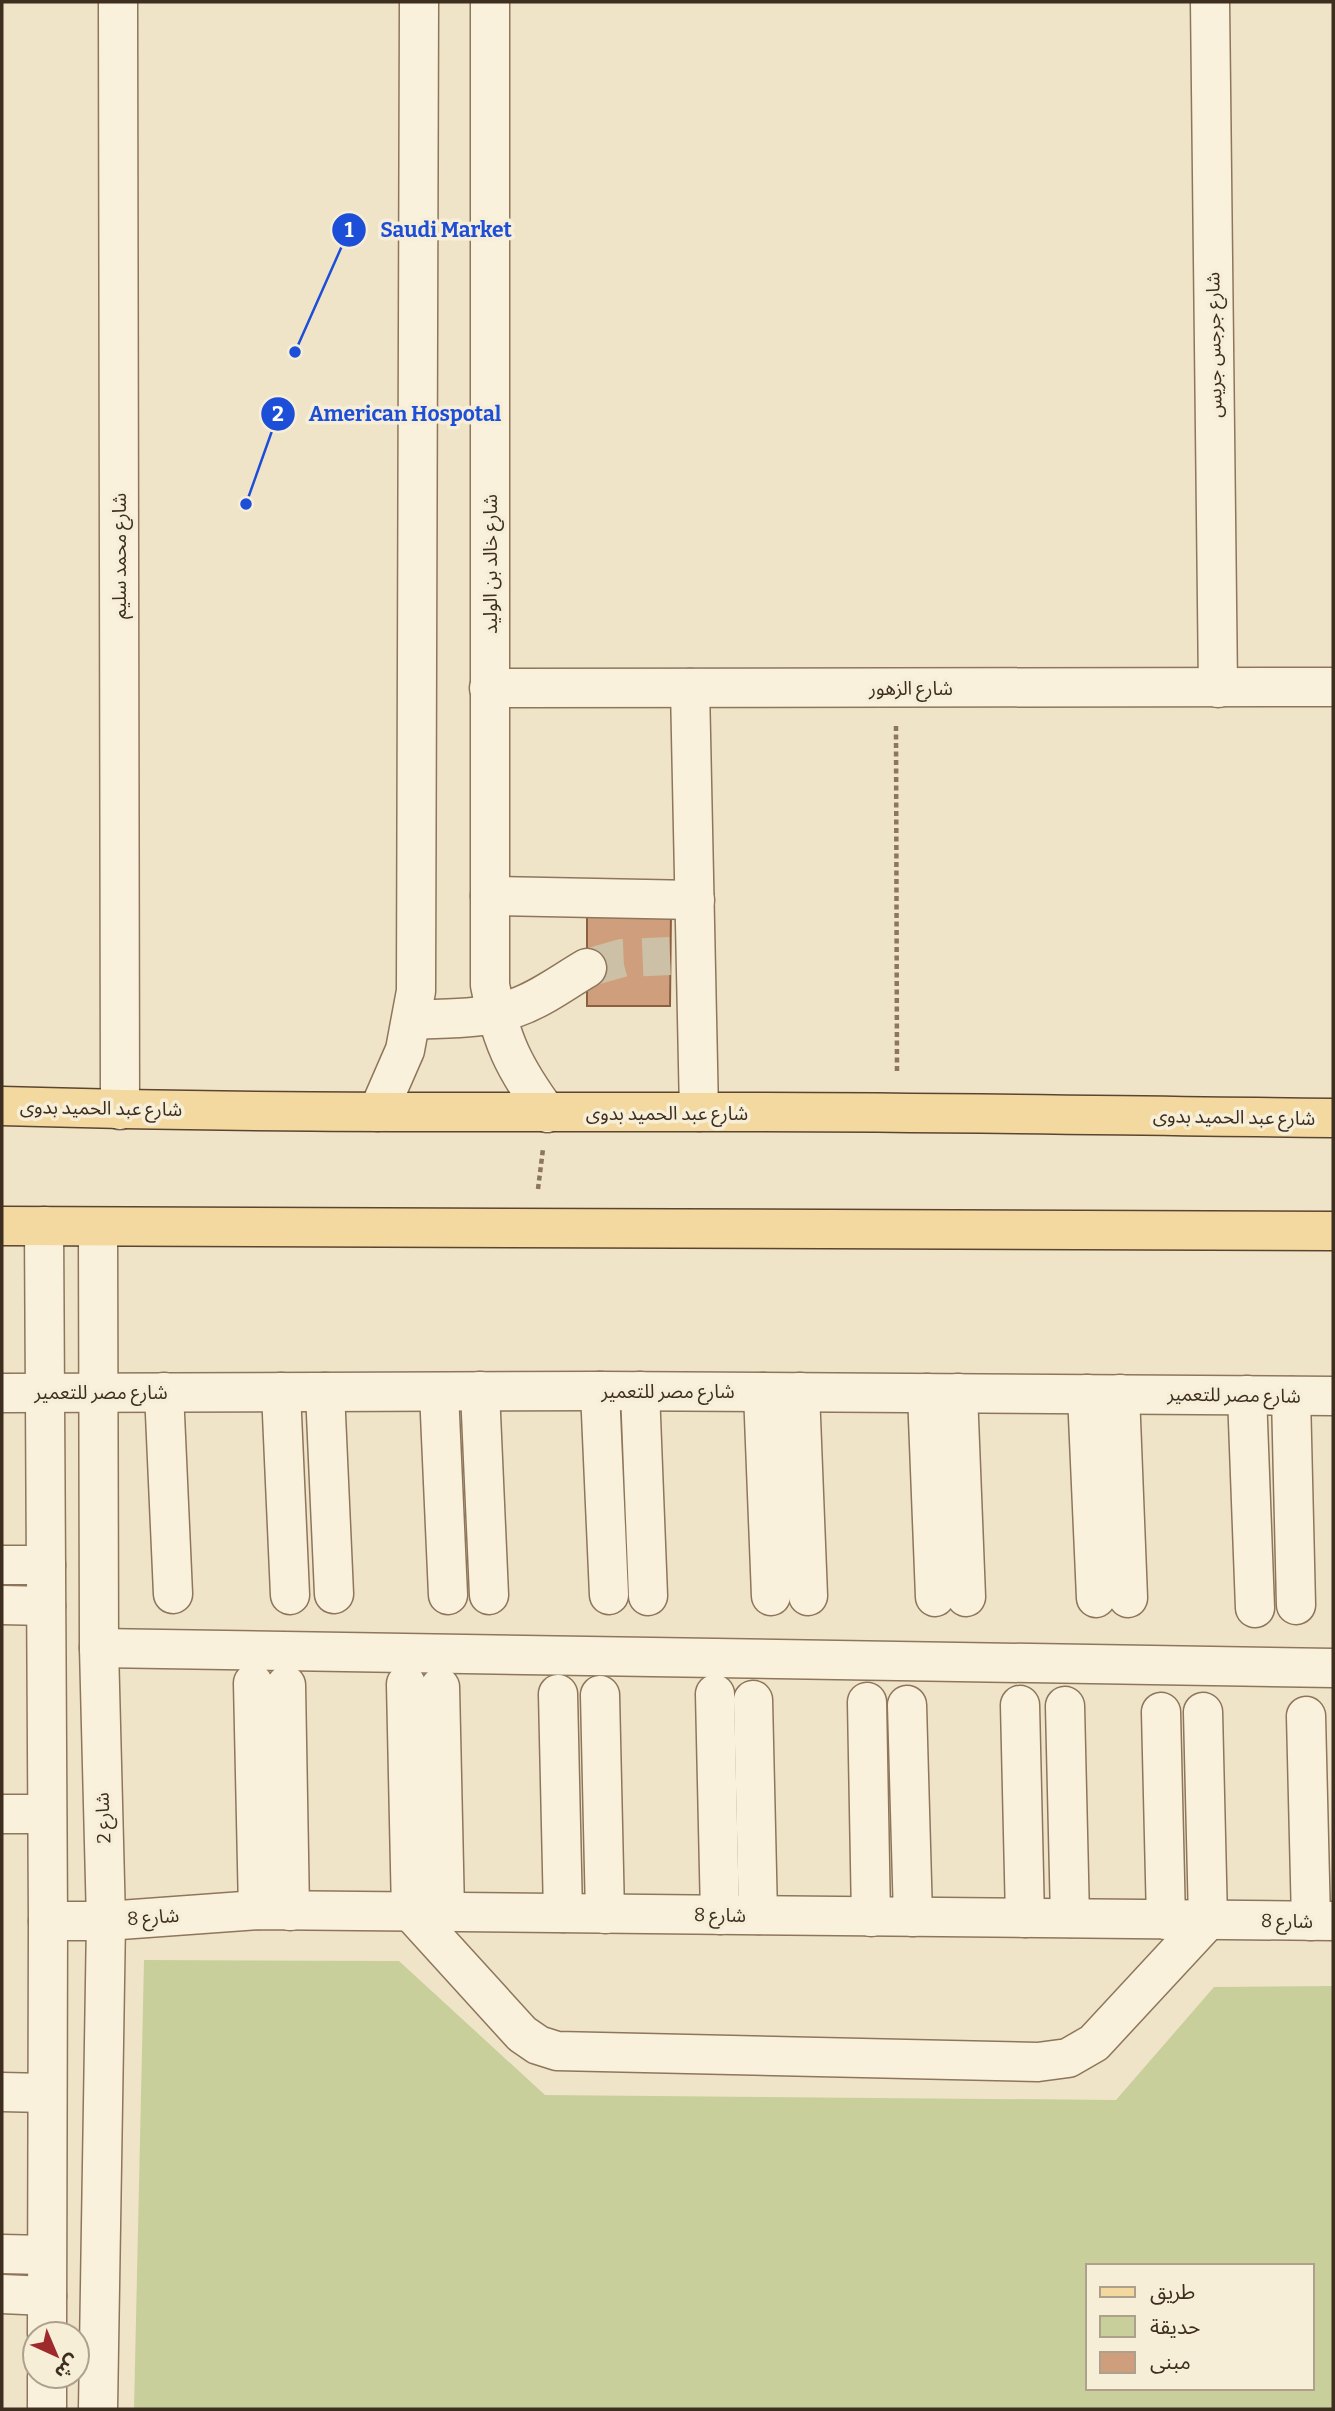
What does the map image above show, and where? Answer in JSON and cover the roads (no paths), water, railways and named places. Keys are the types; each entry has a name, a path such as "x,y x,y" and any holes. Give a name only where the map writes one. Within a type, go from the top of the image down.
{"main road":[{"name":"شارع عبد الحميد بدوى","path":"2,1106 120,1110 1333,1118"},
{"path":"2,1226 1333,1230"}],"street":[{"name":"شارع محمد سليم","path":"118,2 120,1110"},
{"path":"378,1112 398,1069 412,1020 416,990 419,2"},
{"name":"شارع خالد بن الوليد","path":"490,2 491,985 506,1046 521,1078 547,1113"},
{"name":"شارع جرجس جريس","path":"1210,2 1218,688"},
{"name":"شارع الزهور","path":"489,688 1333,687"},
{"path":"691,688 695,900 683,957 699,1112"},
{"path":"490,895 695,900"},
{"path":"412,1020 496,1014 533,1001 587,968"},
{"path":"44,1226 47,2320"},
{"name":"شارع 2","path":"98,1227 99,1648 106,1920 98,2409"},
{"path":"480,1391 489,1595"},
{"path":"600,1391 609,1595"},
{"path":"640,1391 648,1596"},
{"name":"شارع مصر للتعمير","path":"2,1393 640,1391 1333,1396"},
{"path":"164,1392 173,1594"},
{"path":"281,1392 290,1595"},
{"path":"325,1392 334,1594"},
{"path":"439,1392 448,1595"},
{"path":"781,1392 790,1596"},
{"path":"942,1393 951,1597"},
{"path":"1104,1394 1112,1598"},
{"path":"1247,1395 1255,1608"},
{"path":"1291,1396 1296,1605"},
{"path":"2,1565 46,1565"},
{"path":"2,1605 46,1606"},
{"path":"99,1648 1333,1668"},
{"path":"269,1684 274,1910"},
{"path":"423,1686 428,1912 522,2034 538,2045 557,2051 1038,2062 1068,2058 1094,2043 1208,1920 1203,1712"},
{"path":"558,1694 563,1913"},
{"path":"715,1694 720,1915"},
{"path":"600,1695 605,1914"},
{"path":"753,1700 758,1915"},
{"path":"867,1702 871,1917"},
{"path":"907,1705 912,1917"},
{"path":"1020,1705 1025,1918"},
{"path":"1065,1706 1070,1918"},
{"path":"1161,1712 1166,1920"},
{"path":"1306,1716 1322,1921"},
{"path":"2,1814 46,1814"},
{"name":"شارع 8","path":"48,1921 274,1910 1322,1921"},
{"path":"2,2092 46,2093"},
{"path":"2,2254 47,2255"},
{"path":"2,2294 47,2296"},
{"path":"47,2390 47,2409"}],"tunnel":[{"path":"587,968 622,958 670,956"}],"place":[{"name":"Saudi Market","path":"295,352"},
{"name":"American Hospotal","path":"246,504"}]}
